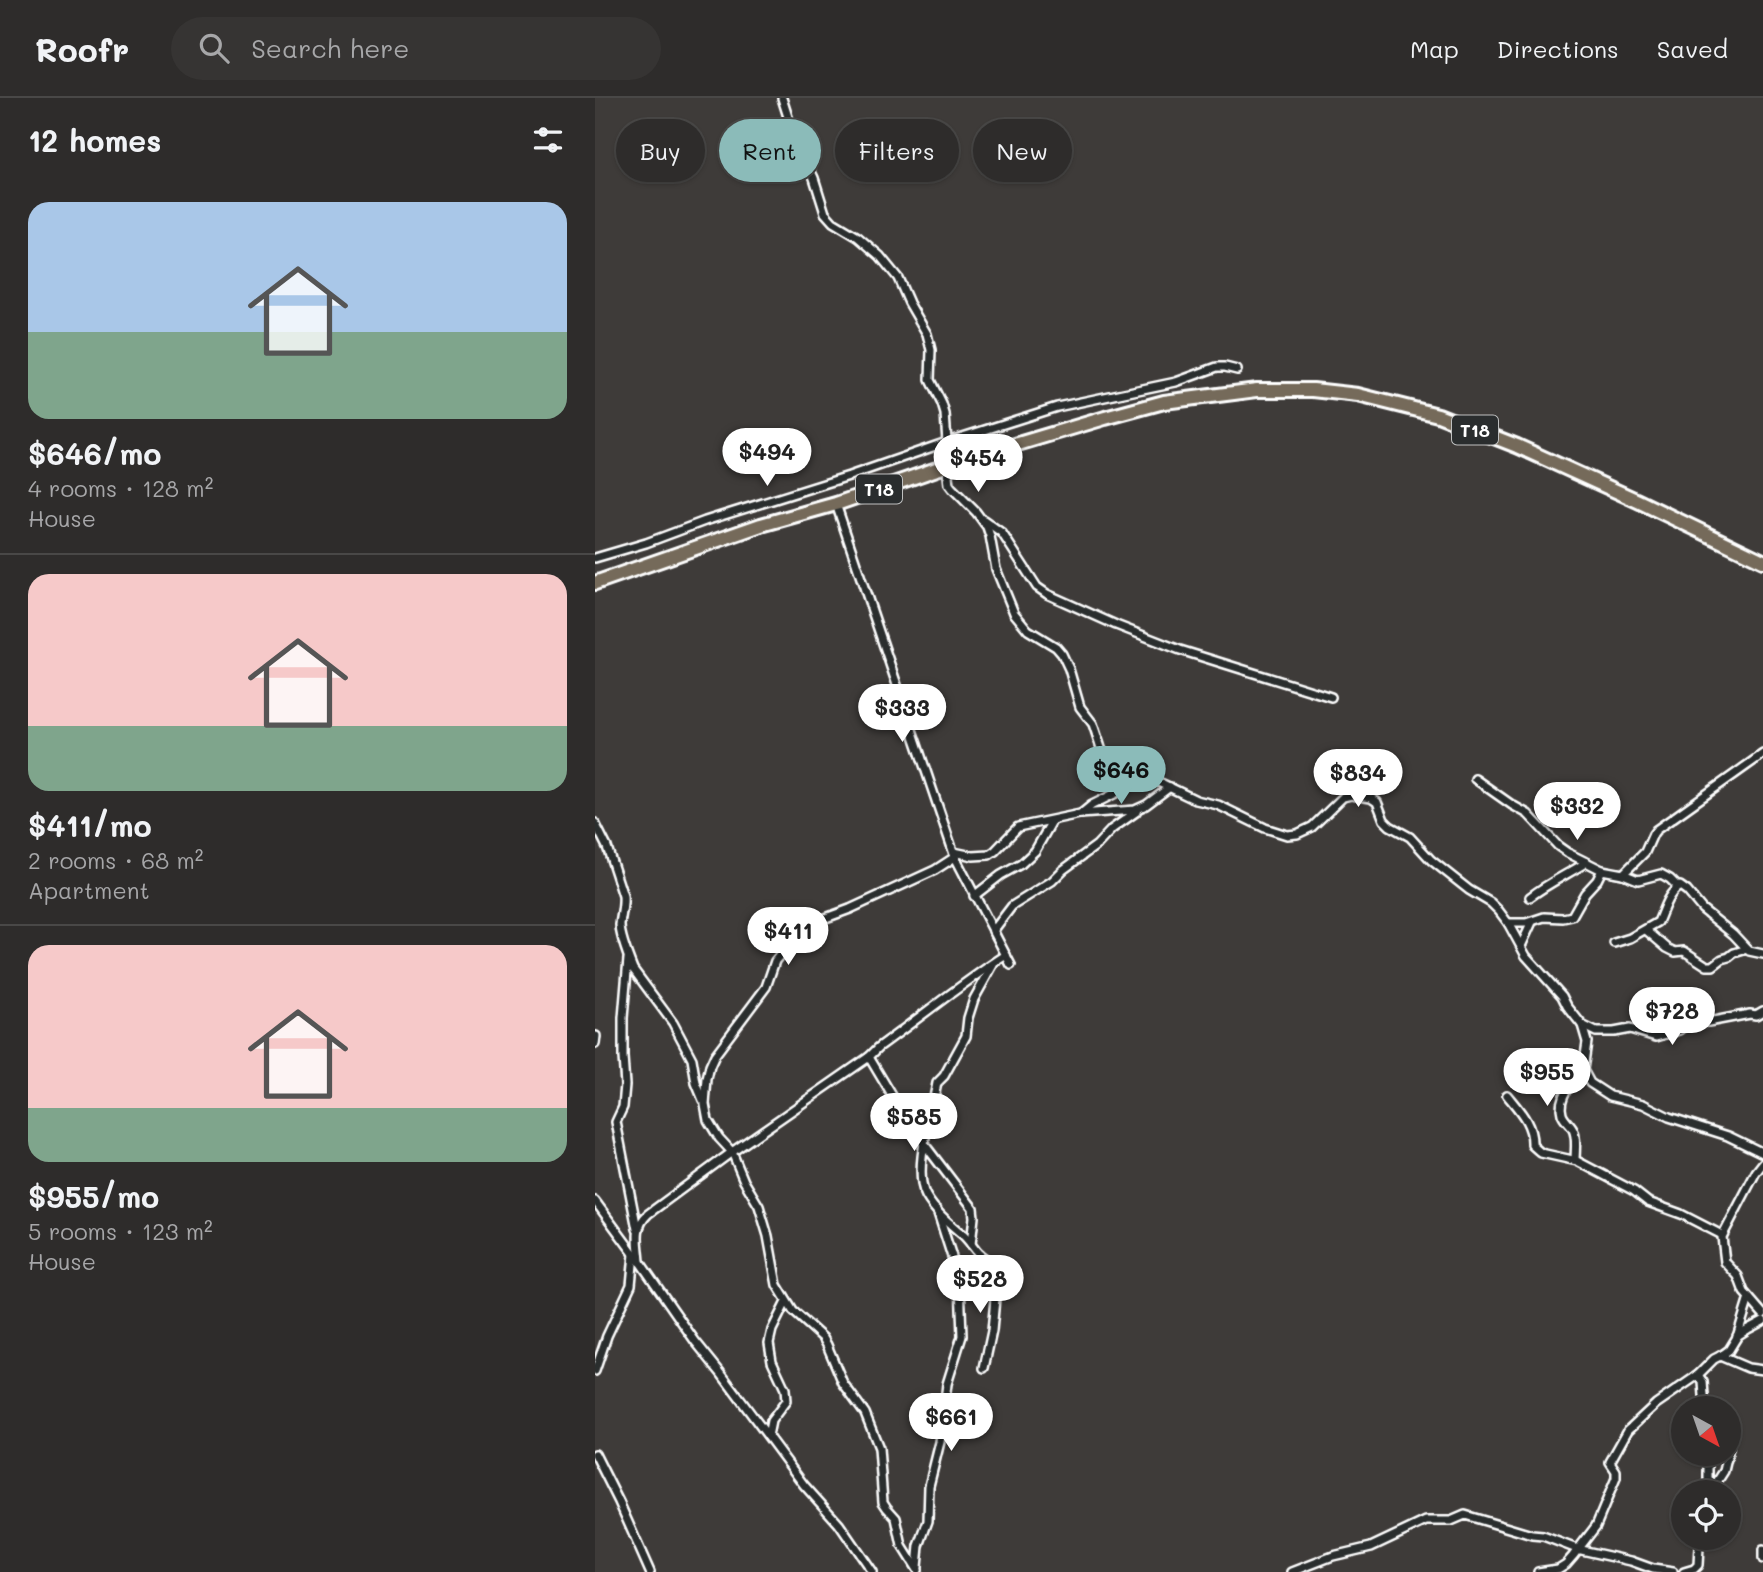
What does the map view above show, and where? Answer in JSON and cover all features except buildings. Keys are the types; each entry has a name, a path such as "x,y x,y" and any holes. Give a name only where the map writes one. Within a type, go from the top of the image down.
{"highway":[{"name":"T18","path":"595,583 761,525 837,504 951,464 1164,401 1257,390 1358,394 1438,415 1517,446 1763,561"}],"street":[{"path":"782,98 825,213 833,222 858,237 880,256 898,278 927,334 931,350 930,380 943,404 951,464 947,476 949,484 987,527 996,569 1014,613 1028,629 1060,651 1069,669 1077,701 1093,724 1100,748 1113,760 1196,800 1218,804 1265,828 1287,835 1312,827 1343,797 1371,797 1377,802 1384,820 1390,826 1410,837 1431,860 1469,890 1491,903 1508,923 1536,968 1562,996 1582,1025 1587,1042 1583,1069 1590,1083 1610,1096 1643,1104 1669,1117 1728,1136 1763,1153"},
{"path":"595,558 1057,407 1175,382 1217,367 1237,370"},
{"path":"837,504 955,854 1011,965"},
{"path":"981,518 1002,533 1037,587 1047,594 1180,650 1331,697"},
{"path":"1623,874 1645,852 1656,830 1763,754"},
{"path":"1080,814 1091,805 1146,775"},
{"path":"1475,779 1528,814 1557,846 1602,870 1639,880 1661,874 1670,879 1687,891 1702,909 1747,949 1763,954"},
{"path":"993,931 1012,906 1052,881 1097,845 1112,829 1170,787"},
{"path":"705,1104 707,1079 715,1055 765,987 775,961 809,924 850,909 935,870 955,854 989,855 1018,827 1080,814 1125,812 1141,808"},
{"path":"974,896 1035,852 1052,821"},
{"path":"595,823 607,847 622,896 620,930 633,969 668,1014 692,1059 696,1083 708,1120 732,1152 744,1181 759,1206 768,1236 777,1285 793,1311 823,1338 843,1382 865,1413 879,1448 883,1502 896,1518 902,1546 917,1571"},
{"path":"1530,897 1587,862"},
{"path":"1508,923 1572,916 1602,870"},
{"path":"1614,943 1630,938 1658,922 1663,906 1678,887"},
{"path":"1521,946 1533,920"},
{"path":"1646,930 1667,948 1675,952 1685,951 1707,966 1713,966 1722,959 1747,949"},
{"path":"629,954 624,1018 625,1085 623,1107 616,1122 641,1262"},
{"path":"637,1230 648,1214 869,1057 980,971 1006,955"},
{"path":"984,1368 1000,1267 982,1256 948,1224 927,1198 923,1187 924,1143 937,1083 944,1076 966,1036 974,999 994,962"},
{"path":"1582,1025 1596,1032 1630,1029 1654,1037 1680,1030 1689,1023 1756,1015 1763,1011"},
{"path":"595,1044 596,1036"},
{"path":"869,1057 909,1124 973,1208 975,1217 971,1244"},
{"path":"1574,1160 1575,1133 1561,1110 1566,1090 1583,1069"},
{"path":"1507,1095 1529,1126 1533,1146 1538,1152 1574,1160 1634,1191 1657,1207 1681,1214 1722,1235"},
{"path":"1763,1163 1760,1173 1722,1235 1725,1262 1738,1276 1744,1292 1763,1314"},
{"path":"595,1201 695,1341 804,1485 839,1524 872,1572"},
{"path":"917,1571 919,1546 927,1521 929,1486 940,1443 947,1384 962,1336 960,1282 937,1210"},
{"path":"595,1371 610,1329 631,1285 634,1253"},
{"path":"1538,1572 1558,1569 1566,1564 1591,1533 1599,1520 1615,1478 1616,1471 1610,1461 1627,1431 1652,1408 1729,1350 1737,1337 1749,1298"},
{"path":"768,1437 771,1421 786,1401 785,1389 772,1361 769,1343 772,1330 786,1302"},
{"path":"1737,1337 1763,1321"},
{"path":"1720,1356 1763,1374"},
{"path":"1699,1375 1703,1382 1704,1396"},
{"path":"595,1454 650,1572"},
{"path":"1292,1572 1333,1556 1371,1547 1426,1521 1453,1521 1465,1514 1532,1535 1544,1536 1577,1549 1673,1572"},
{"path":"1699,1550 1702,1572"},
{"path":"1763,1550 1763,1559"},
{"path":"1684,1572 1697,1567 1699,1560"}]}
